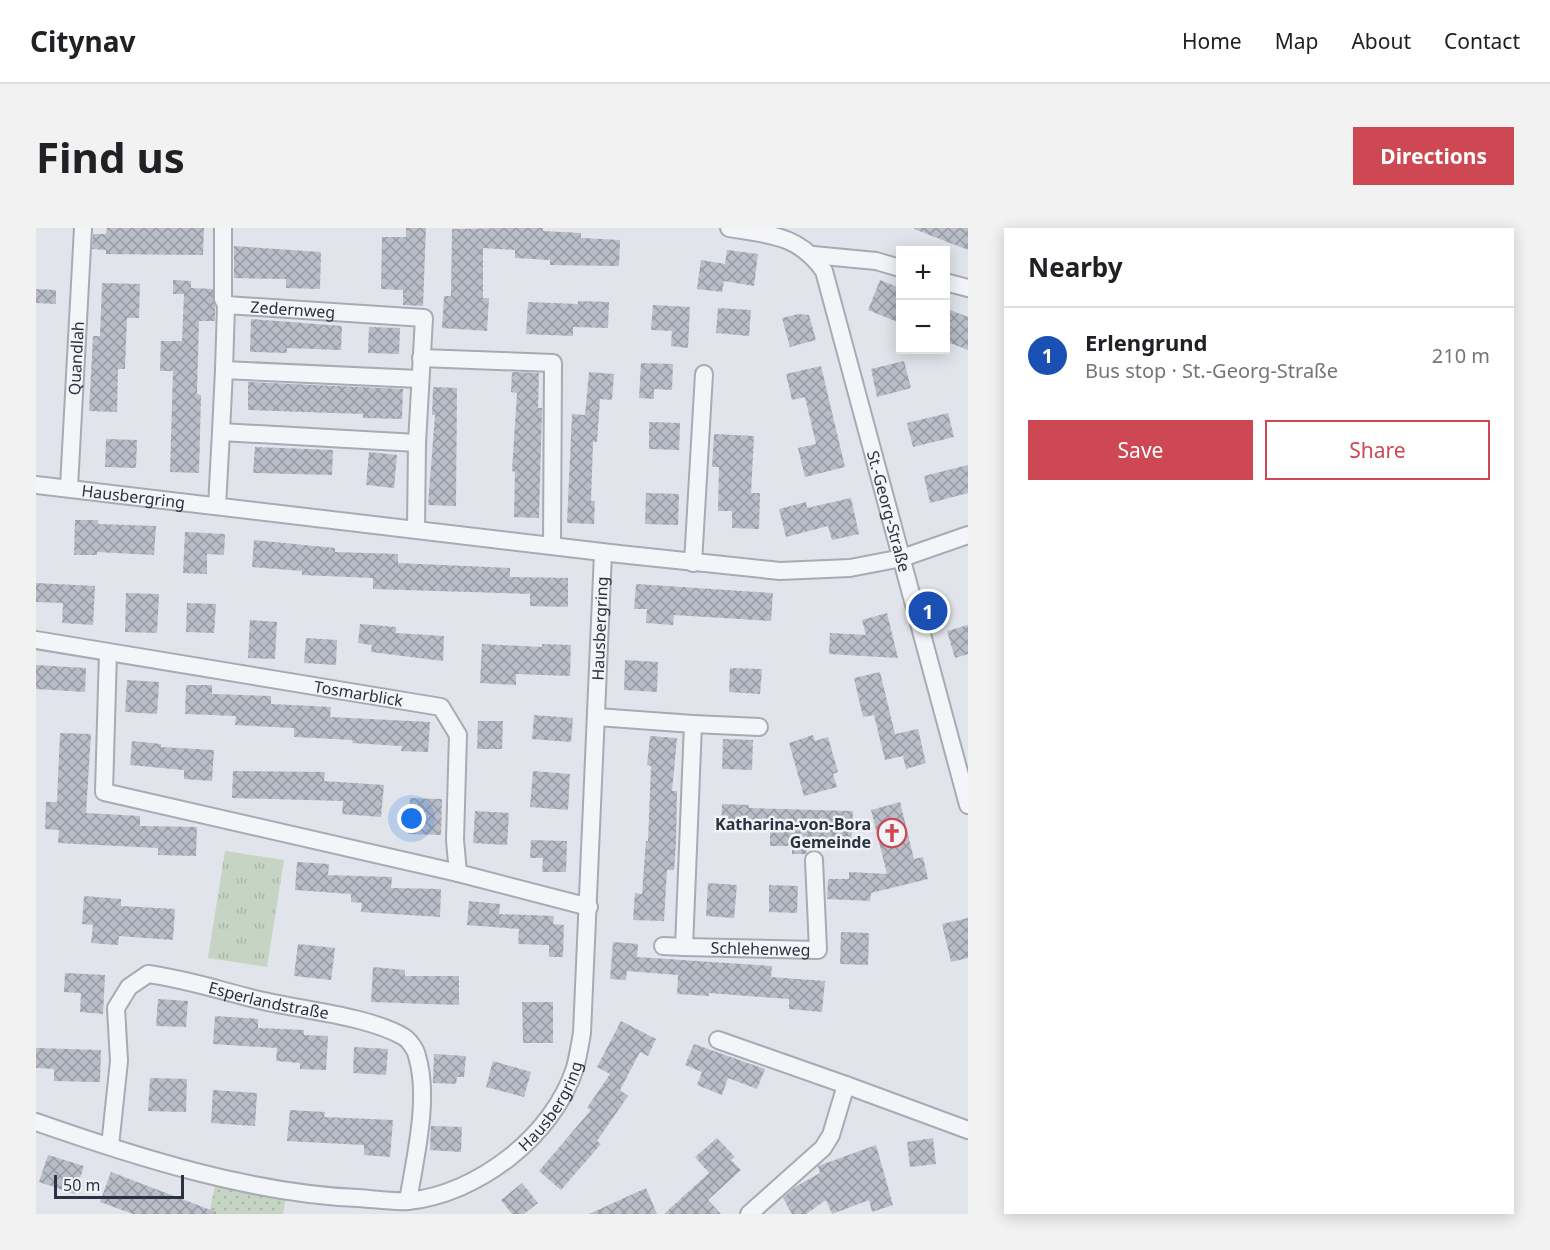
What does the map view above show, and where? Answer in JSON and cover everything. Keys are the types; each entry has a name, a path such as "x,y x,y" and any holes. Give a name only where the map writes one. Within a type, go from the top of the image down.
{"street":[{"name":"Quandlah","path":"69,487 83,228"},
{"path":"223,228 223,299 226,305"},
{"path":"729,228 778,236 797,243 813,255 876,261 896,267"},
{"name":"St.-Georg-Straße","path":"813,255 824,271 832,294 968,805"},
{"path":"950,283 968,288"},
{"name":"Zedernweg","path":"217,506 226,305 424,318 421,358"},
{"path":"416,529 421,358 553,363 552,545"},
{"path":"224,370 419,379"},
{"path":"693,562 704,374"},
{"path":"221,432 417,443"},
{"name":"Hausbergring","path":"36,485 69,487 603,553 815,571 902,558 968,535"},
{"name":"Hausbergring","path":"36,1122 110,1146 287,1193 408,1201 447,1191 485,1175 522,1148 549,1117 574,1070 582,1033 603,553"},
{"name":"Tosmarblick","path":"36,640 441,707 458,735 455,840 458,873"},
{"path":"108,652 104,792 458,873 589,907"},
{"path":"597,717 759,727"},
{"path":"684,947 693,724"},
{"name":"Schlehenweg","path":"663,946 818,950 814,860"},
{"name":"Esperlandstraße","path":"110,1146 119,1061 116,1008 129,987 148,974 175,978 258,1000 367,1023 406,1038 417,1055 421,1088 420,1121 408,1201"},
{"path":"718,1041 968,1130"},
{"path":"749,1214 823,1148 831,1135 846,1085"}],"green space":[{"path":"225,851 284,860 267,967 208,958"},
{"path":"217,1176 287,1193 283,1214 209,1214"}],"building":[{"path":"107,228 204,228 203,255 106,254 106,250 92,249 93,234 106,234"},
{"path":"406,228 426,228 423,306 403,305 403,290 381,289 382,237 406,237"},
{"path":"543,228 543,231 581,233 581,238 620,240 619,266 550,265 550,260 515,258 515,250 483,248 483,298 489,298 487,331 442,328 444,296 451,296 452,229"},
{"path":"968,228 968,250 914,229"},
{"path":"234,246 321,252 320,289 286,288 286,279 234,278"},
{"path":"727,250 758,254 754,286 724,281 722,292 697,289 701,260 725,264"},
{"path":"173,280 191,281 191,288 213,289 215,321 199,321 197,394 201,395 199,473 170,472 173,371 160,371 161,341 182,341 184,294 173,294"},
{"path":"880,280 896,286 896,321 868,310"},
{"path":"102,283 140,284 139,318 127,318 125,369 118,369 117,412 89,411 93,336 100,336"},
{"path":"36,289 56,290 56,304 36,303"},
{"path":"578,301 609,302 608,328 573,327 573,336 526,334 528,302 578,304"},
{"path":"653,305 690,307 688,348 671,346 672,331 651,330"},
{"path":"718,308 751,310 749,336 716,333"},
{"path":"950,310 968,317 968,350 950,343"},
{"path":"798,314 809,315 816,340 790,347 782,318"},
{"path":"251,319 342,326 341,350 287,348 287,353 250,352"},
{"path":"369,327 400,328 399,354 368,353"},
{"path":"904,361 911,388 877,397 871,369"},
{"path":"641,363 673,364 672,390 654,389 654,399 639,398"},
{"path":"821,366 845,467 805,477 798,448 816,444 805,397 792,400 786,374"},
{"path":"512,372 539,373 538,408 542,408 539,518 514,517 515,472 512,471 517,393 511,392"},
{"path":"589,372 614,374 612,400 600,399 597,442 593,442 591,501 595,501 594,524 567,523 572,414 585,415"},
{"path":"248,382 403,389 402,419 363,418 363,414 248,410"},
{"path":"433,387 457,388 456,506 428,505 435,415 432,415"},
{"path":"948,413 954,437 913,447 907,423"},
{"path":"649,422 680,423 679,450 649,449"},
{"path":"714,434 754,436 751,493 760,493 759,529 732,528 732,511 718,511 719,467 712,467"},
{"path":"106,439 137,440 136,468 105,467"},
{"path":"255,447 333,450 332,475 253,473"},
{"path":"369,452 397,455 394,488 366,485"},
{"path":"968,465 968,493 930,503 924,476"},
{"path":"646,493 679,494 678,525 645,524"},
{"path":"851,498 859,534 832,540 828,526 786,537 779,509 806,502 807,508"},
{"path":"75,520 98,520 98,524 156,526 154,555 97,552 97,555 74,555"},
{"path":"185,532 225,534 224,555 207,554 207,574 183,573"},
{"path":"254,540 335,548 335,552 398,554 398,563 510,568 510,577 568,578 568,607 530,606 530,594 373,589 373,578 302,575 302,571 252,567"},
{"path":"36,583 95,586 93,625 62,623 63,603 36,602"},
{"path":"636,584 773,593 771,621 674,615 673,625 646,623 647,609 634,609"},
{"path":"126,593 159,594 157,633 125,632"},
{"path":"187,603 216,604 214,633 186,632"},
{"path":"887,613 898,658 829,654 830,633 866,635 862,620"},
{"path":"250,620 277,622 275,659 248,658"},
{"path":"360,624 396,627 396,633 444,636 443,661 371,652 372,645 358,643"},
{"path":"968,625 968,654 955,658 947,631"},
{"path":"306,638 337,640 336,665 304,663"},
{"path":"482,644 542,647 542,644 571,645 570,676 516,674 516,685 480,683"},
{"path":"625,660 658,662 657,692 624,690"},
{"path":"36,665 86,668 85,692 36,689"},
{"path":"730,668 762,669 760,694 729,692"},
{"path":"880,672 895,734 918,729 926,763 906,769 903,756 885,760 874,715 863,717 854,678"},
{"path":"127,680 159,682 157,714 125,712"},
{"path":"186,685 212,685 212,694 271,696 271,704 331,707 330,717 430,722 428,752 401,751 402,746 352,743 353,740 294,737 294,728 235,725 236,716 185,714"},
{"path":"534,715 573,718 571,742 532,739"},
{"path":"478,721 503,721 502,749 477,749"},
{"path":"60,733 91,734 86,813 140,816 140,826 197,827 196,856 158,855 158,848 58,843 59,830 45,829 46,802 57,802"},
{"path":"813,735 815,741 828,737 838,772 833,774 837,787 804,796 789,743"},
{"path":"650,736 677,738 672,791 677,791 676,843 674,870 667,870 664,921 633,920 635,893 642,894 646,841 648,841 651,766 647,765"},
{"path":"723,739 753,740 752,770 722,769"},
{"path":"132,741 161,744 161,747 214,750 212,781 184,779 184,770 130,765"},
{"path":"233,771 325,772 324,781 384,785 381,817 342,814 343,801 232,798"},
{"path":"533,771 570,774 568,810 530,807"},
{"path":"410,798 442,799 441,835 408,834"},
{"name":"Katharina-von-Bora Gemeinde","path":"900,802 914,859 923,857 928,879 871,893 870,901 827,899 828,879 849,879 849,872 887,874 871,810"},
{"path":"722,804 749,805 749,808 853,811 851,848 808,845 806,854 792,854 792,846 770,846 770,832 721,830"},
{"path":"475,811 509,813 507,845 473,843"},
{"path":"531,840 567,841 566,872 542,872 543,858 530,858"},
{"path":"297,862 329,864 328,875 392,877 391,888 441,889 440,917 361,912 362,903 351,902 351,894 295,890"},
{"path":"708,883 737,885 734,918 706,916"},
{"path":"769,885 798,886 797,913 769,912"},
{"path":"84,896 121,899 121,906 175,909 173,940 119,936 118,945 91,943 93,925 82,924"},
{"path":"469,901 500,904 499,914 554,916 553,924 564,925 563,957 549,957 549,945 518,944 519,929 467,925"},
{"path":"968,918 968,958 951,962 942,924"},
{"path":"841,932 869,933 868,965 840,964"},
{"path":"613,942 638,944 637,957 772,966 771,977 825,981 822,1012 789,1009 789,999 709,993 709,996 677,994 678,975 627,971 626,980 610,979"},
{"path":"298,944 335,948 331,980 294,976"},
{"path":"373,967 405,970 405,976 459,976 459,1005 371,1002"},
{"path":"65,973 105,975 103,1014 80,1012 81,993 64,992"},
{"path":"158,999 188,1001 186,1027 156,1026"},
{"path":"522,1002 553,1002 553,1043 523,1043"},
{"path":"215,1016 258,1019 258,1028 304,1030 304,1035 328,1036 326,1070 300,1069 300,1063 276,1061 277,1048 213,1044"},
{"path":"621,1021 656,1039 648,1056 640,1052 620,1090 628,1096 597,1141 601,1144 561,1190 539,1171 591,1110 587,1108 610,1074 597,1067"},
{"path":"694,1044 765,1069 757,1089 728,1078 722,1095 697,1085 702,1072 685,1065"},
{"path":"354,1047 388,1049 386,1075 353,1073"},
{"path":"36,1048 101,1050 100,1082 54,1081 54,1069 36,1068"},
{"path":"434,1054 466,1056 464,1077 457,1077 456,1084 433,1083"},
{"path":"493,1061 531,1072 524,1097 486,1087"},
{"path":"150,1078 187,1079 186,1112 148,1111"},
{"path":"213,1090 257,1093 255,1126 211,1123"},
{"path":"290,1110 325,1112 324,1117 393,1120 390,1157 364,1155 364,1145 287,1141"},
{"path":"431,1126 462,1127 461,1152 430,1150"},
{"path":"717,1138 735,1157 731,1160 741,1170 708,1200 721,1214 664,1214 709,1173 695,1157"},
{"path":"933,1138 936,1164 910,1167 907,1142"},
{"path":"876,1145 893,1205 872,1212 869,1200 832,1214 826,1200 806,1214 792,1214 783,1198 795,1187 820,1173 818,1166"},
{"path":"48,1155 84,1166 75,1194 39,1182"},
{"path":"111,1172 216,1212 216,1214 133,1214 100,1202"},
{"path":"522,1183 538,1203 524,1214 512,1214 501,1200"},
{"path":"646,1188 657,1214 589,1214"}],"place":[{"name":"Erlengrund","path":"928,611"},
{"name":"Katharina-von-Bora Gemeinde","path":"892,833"}]}
